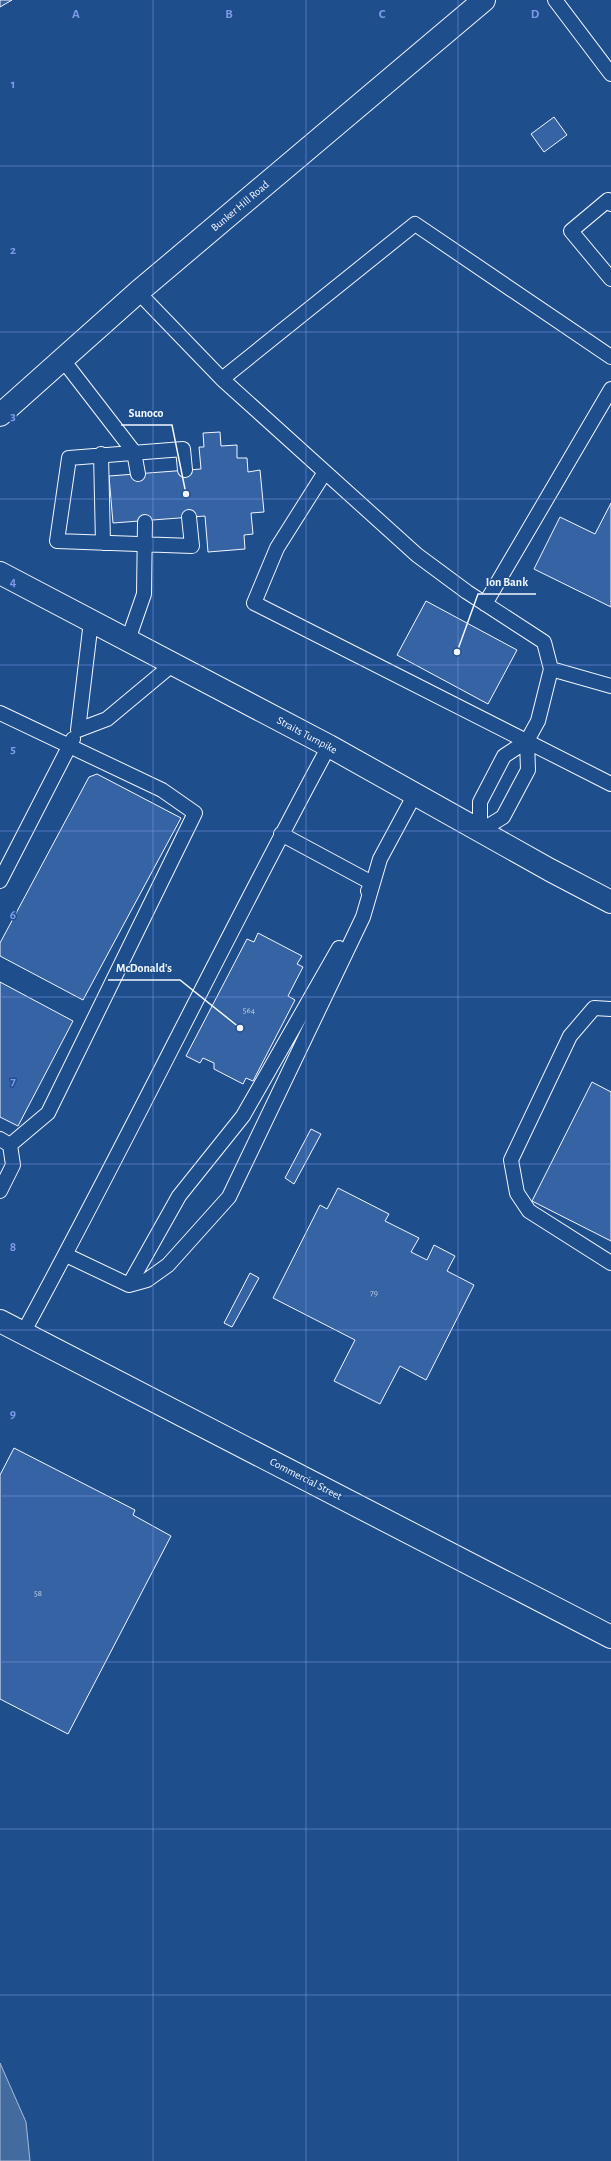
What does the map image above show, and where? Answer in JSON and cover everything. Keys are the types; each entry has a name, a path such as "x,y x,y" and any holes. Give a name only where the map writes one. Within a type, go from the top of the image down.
{"main road":[{"name":"Bunker Hill Road","path":"0,416 138,292 484,0"},
{"name":"Straits Turnpike","path":"0,573 329,746 480,831 611,902"},
{"name":"Commercial Street","path":"0,1321 611,1637"}],"lane":[{"path":"555,0 611,74"},
{"path":"611,204 608,200 571,231 611,279"},
{"path":"222,379 416,224 611,357"},
{"path":"138,292 222,379 417,555 485,604 544,642 552,669 538,720 527,741 504,756 483,795 480,802 480,831"},
{"path":"63,360 134,452 138,474"},
{"path":"485,604 611,389"},
{"path":"185,470 183,449 101,454 69,458 57,541 192,546 189,517"},
{"path":"101,454 103,543"},
{"path":"325,472 277,548 254,603 611,784"},
{"path":"128,640 144,594 145,522"},
{"path":"0,881 78,730 91,621"},
{"path":"78,730 107,719 173,664"},
{"path":"552,669 611,686"},
{"path":"0,713 162,790 195,813 48,1113 5,1142 13,1165 0,1191"},
{"path":"480,831 503,817 528,770 527,741"},
{"path":"23,1333 66,1255 281,834 329,746"},
{"path":"66,1255 129,1285 147,1280 168,1266 229,1196 363,917 380,859 415,794"},
{"path":"281,834 372,883"},
{"path":"129,1285 179,1196 243,1116 348,932 372,883"},
{"path":"611,1009 594,1008 570,1036 511,1160 517,1193 529,1211 611,1263"}],"water":[{"path":"0,2063 26,2122 30,2161 0,2161"}],"building":[{"path":"0,0 12,0 0,7"},
{"path":"554,117 567,135 544,152 531,134"},
{"path":"220,432 221,446 237,445 237,458 247,458 248,472 260,470 264,512 251,513 253,534 244,535 245,549 208,552 205,516 113,523 109,476 201,469 199,447 204,447 203,433"},
{"path":"611,503 611,607 534,569 560,517 595,534"},
{"path":"426,601 517,650 488,704 397,655"},
{"path":"97,774 181,818 83,1000 0,956 0,943 89,777"},
{"path":"258,933 302,956 297,964 303,967 288,996 295,1000 253,1081 246,1078 243,1084 214,1069 214,1063 203,1058 200,1063 186,1056 247,939 254,942"},
{"path":"0,982 73,1021 18,1126 0,1117"},
{"path":"592,1082 611,1092 611,1241 532,1201"},
{"path":"311,1129 321,1134 294,1184 285,1178"},
{"path":"338,1188 389,1214 385,1221 419,1238 411,1252 427,1260 434,1245 455,1256 447,1271 474,1285 426,1380 400,1366 380,1404 334,1381 355,1340 273,1298 320,1205 327,1209"},
{"path":"250,1273 259,1278 232,1327 224,1323"},
{"path":"14,1448 135,1510 133,1515 171,1536 68,1734 0,1699 0,1475"}],"place":[{"name":"Sunoco","path":"186,494"},
{"name":"Ion Bank","path":"457,652"},
{"name":"McDonald's","path":"240,1028"}]}
